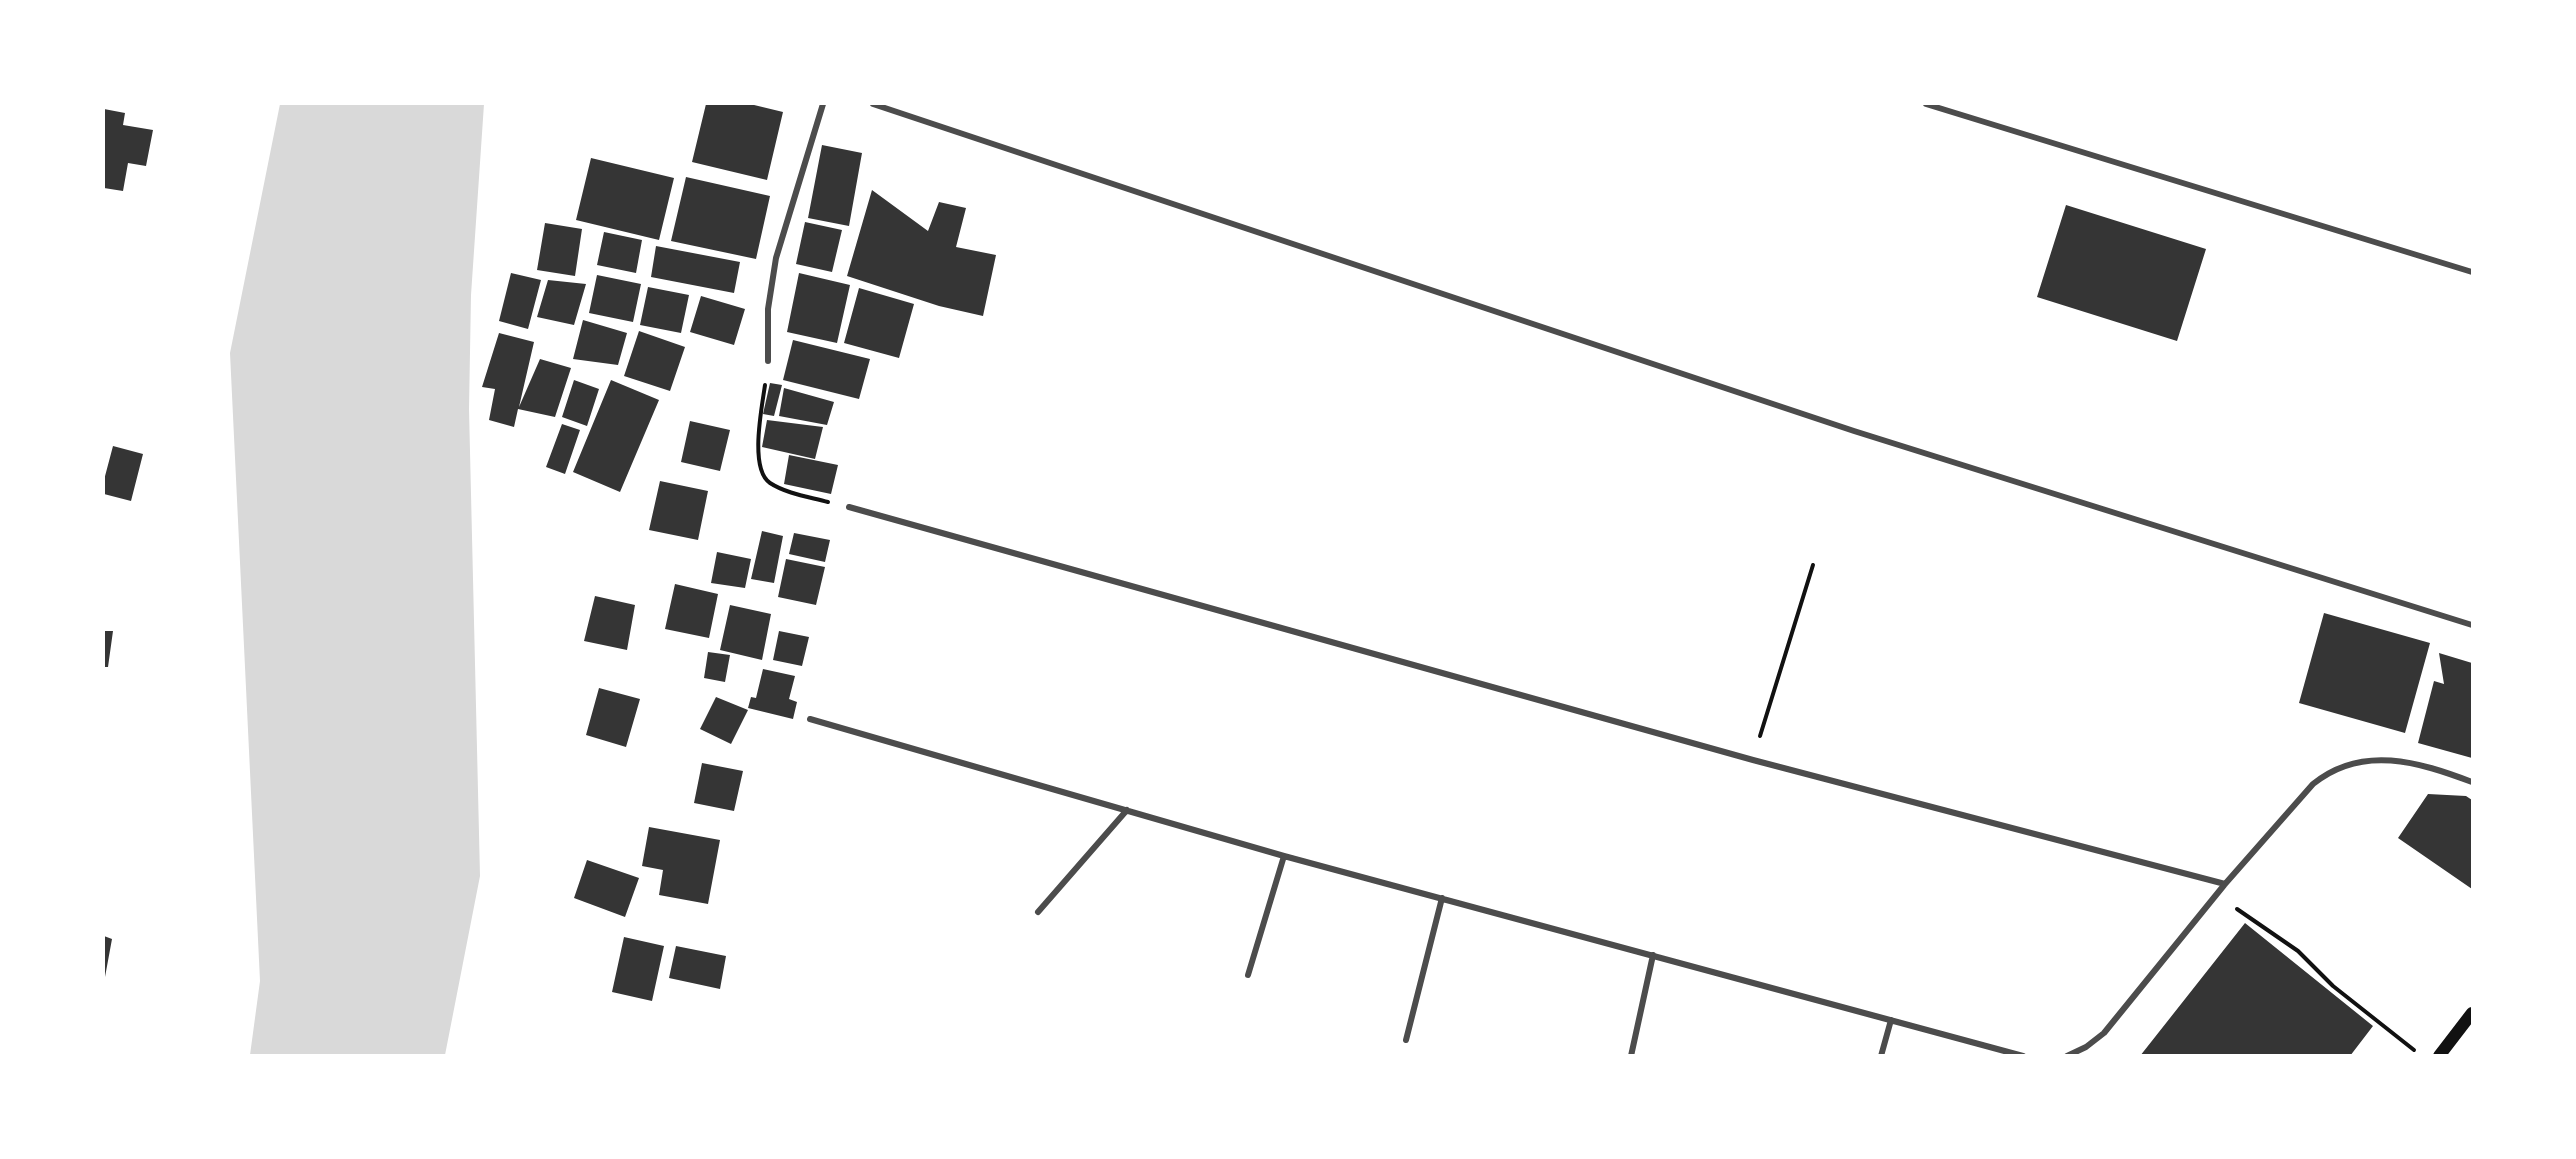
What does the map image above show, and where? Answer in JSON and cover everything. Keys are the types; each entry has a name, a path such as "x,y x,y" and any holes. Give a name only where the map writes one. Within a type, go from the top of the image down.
{"main road":[{"path":"2439,1056 2472,1013"}],"street":[{"path":"768,361 768,309 776,258 823,104"},
{"path":"873,104 1854,431 2472,625"},
{"path":"1926,104 2472,272"},
{"path":"849,507 1753,760 2225,884"},
{"path":"810,719 1284,856 2023,1056"},
{"path":"2067,1056 2086,1047 2104,1033 2225,884 2313,784 2329,771 2349,763 2371,760 2404,762 2438,769 2472,782"},
{"path":"1038,912 1127,810"},
{"path":"1248,975 1284,856"},
{"path":"1406,1040 1442,898"},
{"path":"1630,1056 1653,955"},
{"path":"1881,1056 1890,1020"}],"path":[{"path":"768,361 759,447 763,476 770,483 784,489 849,507"},
{"path":"1753,760 1813,565"},
{"path":"2217,894 2298,951 2333,986 2421,1056"}],"shaded area":[{"path":"280,104 484,104 471,295 469,409 480,876 445,1055 250,1055 260,981 230,353"}],"building":[{"path":"706,104 750,104 783,112 767,180 692,162"},
{"path":"104,109 125,113 123,125 153,130 146,166 128,163 123,191 104,188"},
{"path":"822,145 862,153 849,226 808,218"},
{"path":"591,158 674,178 659,240 576,220"},
{"path":"686,177 770,196 756,259 671,241"},
{"path":"872,190 928,231 939,202 966,208 956,247 996,255 983,316 939,306 847,276"},
{"path":"2066,205 2206,249 2177,341 2037,297"},
{"path":"805,222 842,230 832,272 796,264"},
{"path":"545,223 582,229 575,276 537,270"},
{"path":"604,232 642,240 636,273 597,265"},
{"path":"656,246 740,262 734,293 651,277"},
{"path":"511,273 541,280 528,329 499,321"},
{"path":"799,273 850,285 837,343 787,332"},
{"path":"597,275 641,284 633,322 589,313"},
{"path":"548,280 586,284 574,325 537,317"},
{"path":"648,287 689,295 681,333 640,325"},
{"path":"859,288 914,304 899,358 844,343"},
{"path":"701,296 745,309 734,345 690,332"},
{"path":"583,320 627,333 618,365 573,359"},
{"path":"639,331 685,347 670,391 624,376"},
{"path":"499,333 534,342 519,407 540,359 571,368 555,417 518,409 514,427 489,420 495,389 482,387"},
{"path":"793,340 870,359 859,399 783,380"},
{"path":"574,380 599,389 587,426 562,417"},
{"path":"611,380 659,400 620,492 573,472"},
{"path":"770,383 782,385 774,416 763,414"},
{"path":"784,388 834,402 827,425 779,416"},
{"path":"767,420 823,427 815,459 762,447"},
{"path":"690,421 730,430 720,471 681,462"},
{"path":"562,424 580,430 565,474 546,467"},
{"path":"113,446 143,454 131,501 104,494 104,480"},
{"path":"789,455 838,465 831,494 784,484"},
{"path":"660,481 708,491 698,540 649,530"},
{"path":"762,531 783,536 774,583 751,579"},
{"path":"794,533 830,540 825,562 789,554"},
{"path":"717,552 751,559 745,588 711,583"},
{"path":"786,559 825,567 816,605 778,597"},
{"path":"675,584 718,594 709,638 665,629"},
{"path":"595,596 635,605 627,650 584,641"},
{"path":"730,605 771,614 762,660 720,650"},
{"path":"2324,613 2430,643 2405,733 2299,703"},
{"path":"104,631 113,631 108,667 104,667"},
{"path":"779,631 809,637 802,666 773,660"},
{"path":"708,652 730,655 725,682 704,678"},
{"path":"2439,653 2472,663 2472,758 2418,743 2434,681 2444,684"},
{"path":"763,669 795,676 789,699 797,702 793,719 748,708 751,697 756,698"},
{"path":"599,688 640,699 626,747 586,735"},
{"path":"716,697 748,710 731,744 700,729"},
{"path":"702,763 743,771 734,811 694,803"},
{"path":"2428,794 2466,796 2472,800 2472,889 2398,838"},
{"path":"649,827 720,840 708,904 659,895 663,870 642,866"},
{"path":"587,860 639,878 625,917 574,898"},
{"path":"2245,923 2373,1026 2350,1056 2140,1056"},
{"path":"104,936 112,939 105,977 104,977"},
{"path":"624,937 664,946 652,1001 612,992"},
{"path":"676,946 726,956 720,989 669,978"}]}
